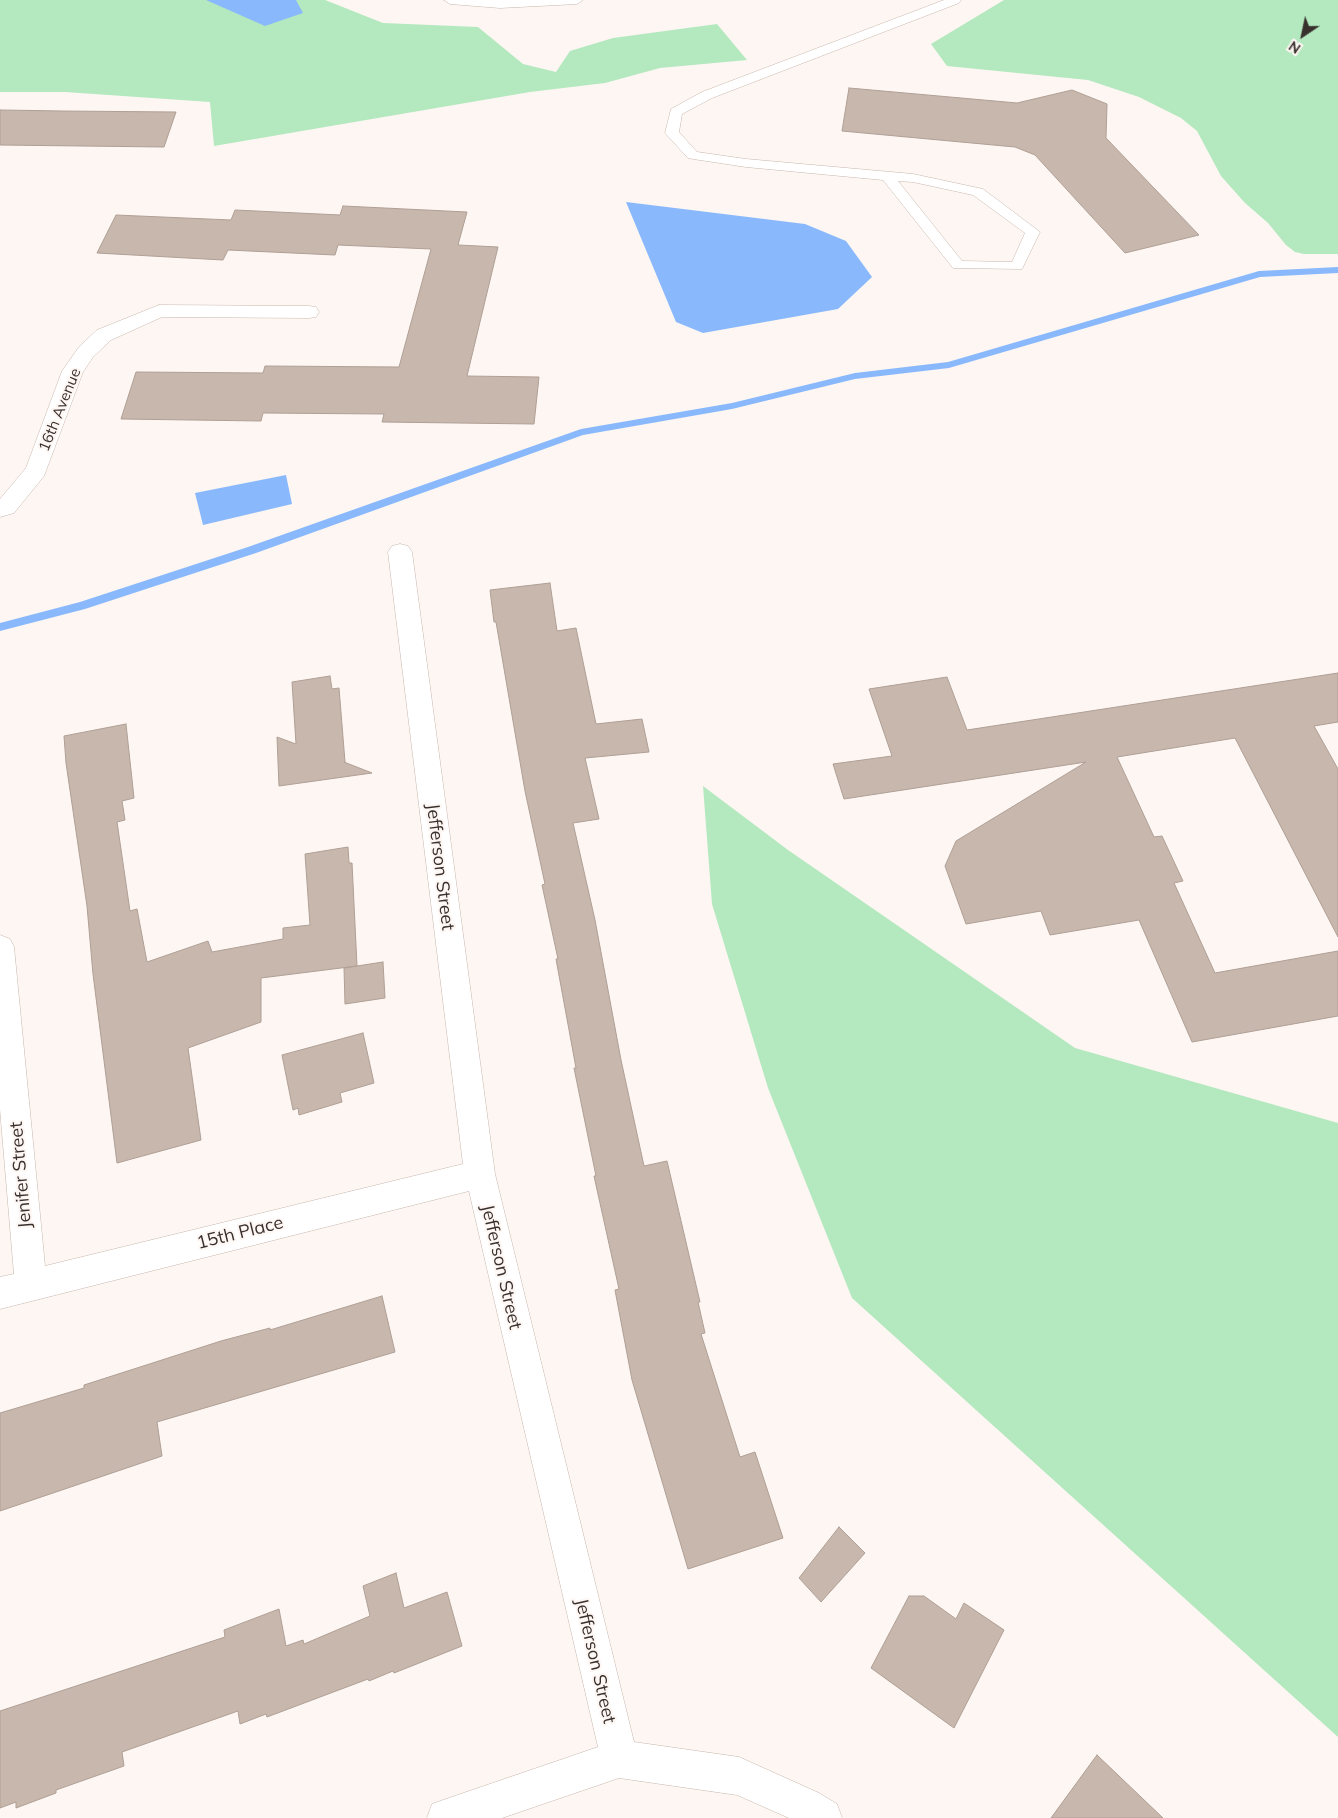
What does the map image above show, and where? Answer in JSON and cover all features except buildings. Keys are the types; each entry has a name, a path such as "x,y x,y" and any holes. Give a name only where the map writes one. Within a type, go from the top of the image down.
{"street":[{"name":"16th Avenue","path":"0,509 6,507 36,471 73,371 86,352 104,334 159,311 309,312"},
{"name":"Jefferson Street","path":"400,552 480,1174 618,1759"},
{"name":"Jenifer Street","path":"0,947 31,1284"},
{"name":"15th Place","path":"0,1293 480,1174"},
{"path":"446,1818 618,1759 739,1776 806,1806 823,1818"}],"lane":[{"path":"450,0 500,4 576,0"},
{"path":"887,176 958,265 1017,266 1033,232 978,192 913,178 746,163 693,155 672,133 676,112 707,94 955,0"}],"green space":[{"path":"0,0 325,0 383,23 478,27 523,64 556,72 570,51 613,38 717,24 747,60 660,68 605,83 530,92 214,146 210,102 65,92 0,92"},
{"path":"1004,0 1338,0 1338,254 1304,254 1295,252 1286,245 1268,223 1245,203 1221,176 1197,131 1181,118 1139,97 1088,80 947,66 931,44"},
{"path":"703,786 788,850 1075,1048 1338,1123 1338,1737 852,1298 768,1088 712,904"}],"water":[{"path":"206,0 296,0 303,13 265,26"},
{"path":"626,202 805,224 846,241 872,277 838,309 703,333 676,322"},
{"path":"286,475 292,504 203,525 195,493"}],"waterway":[{"path":"0,627 81,606 252,550 581,432 732,406 855,376 949,365 1259,274 1338,270"}]}
